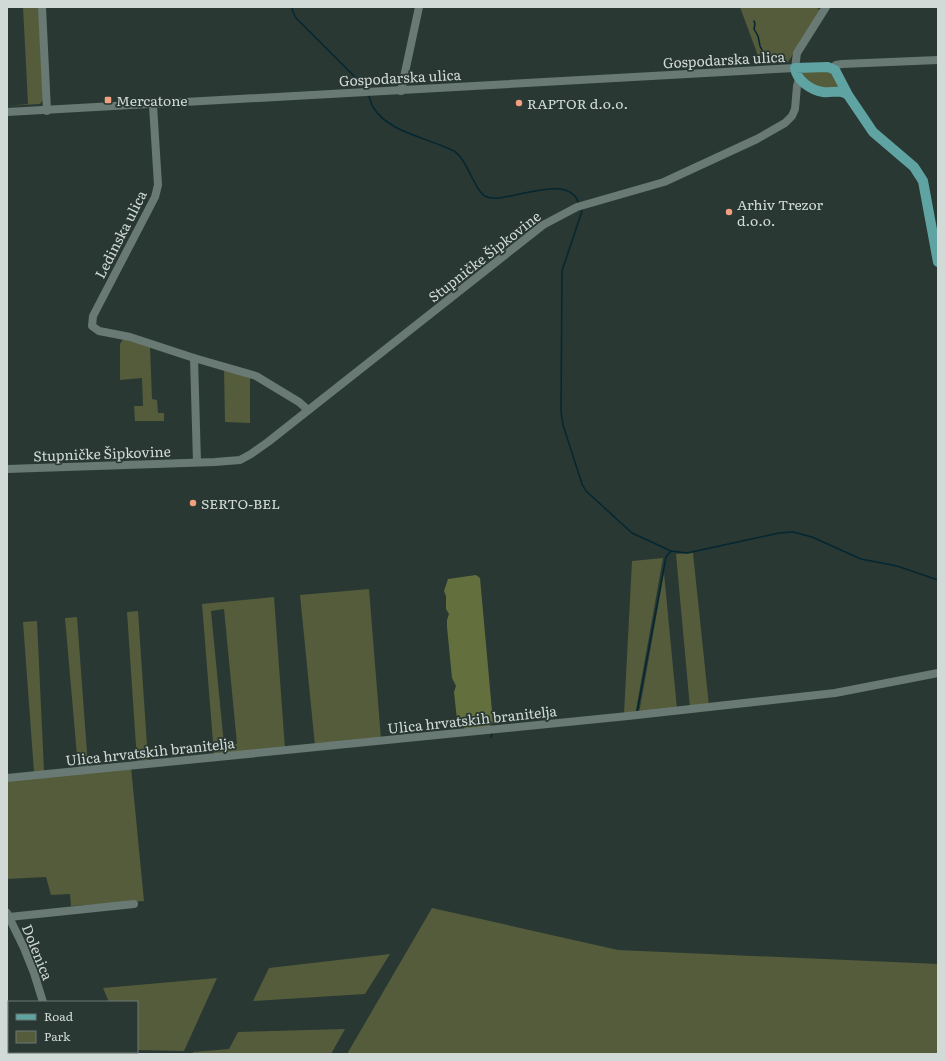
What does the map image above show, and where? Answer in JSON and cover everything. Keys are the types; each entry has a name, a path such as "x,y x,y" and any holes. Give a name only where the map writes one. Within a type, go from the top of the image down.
{"main road":[{"path":"848,96 841,91 822,92 810,87 800,79 795,68 832,68 837,73 848,96 873,132 914,167 920,174 926,190 938,262"}],"street":[{"path":"42,7 48,111"},
{"path":"401,91 419,7"},
{"path":"795,68 797,53 826,7"},
{"path":"832,68 836,65 842,64 938,60"},
{"name":"Gospodarska ulica","path":"7,112 48,111 795,68"},
{"name":"Stupničke Šipkovine","path":"7,469 234,461 244,458 268,442 543,225 580,207 664,182 757,139 785,123 792,116 795,109 796,86 800,79"},
{"name":"Ledinska ulica","path":"153,105 158,184 155,197 92,316 92,324 99,332 130,337 194,358"},
{"path":"197,462 194,358 256,376 299,402 308,410"},
{"name":"Ulica hrvatskih branitelja","path":"7,778 628,716 827,694 938,673"},
{"path":"8,914 134,904"},
{"name":"Dolenica","path":"8,914 34,973 43,1001"}],"green space":[{"path":"23,7 39,7 43,100 40,104 7,106 28,104"},
{"path":"740,7 816,7 821,11 788,62 761,64"},
{"path":"822,69 836,75 838,88 818,87 802,74 803,72"},
{"path":"123,339 150,346 152,399 157,400 158,413 164,413 164,421 135,421 134,406 143,406 142,378 120,380 120,344"},
{"path":"224,368 250,376 250,423 225,422"},
{"path":"693,553 709,706 690,708 676,554"},
{"path":"663,558 636,710 635,712 624,714 632,561"},
{"path":"664,573 677,709 639,713"},
{"path":"476,575 480,578 493,722 485,728 465,729 457,720 454,692 456,686 452,678 447,627 449,614 446,609 446,596 444,591 448,579"},
{"path":"369,589 381,739 315,746 300,595"},
{"path":"274,597 285,749 214,755 202,604","holes":["224,609 237,744 224,745 211,611"]},
{"path":"138,611 148,760 137,761 127,612"},
{"path":"77,617 88,766 78,767 65,618"},
{"path":"37,621 44,771 34,772 23,622"},
{"path":"131,767 144,901 71,906 70,894 51,895 46,877 7,879 7,781"},
{"path":"432,908 618,950 938,964 938,1054 347,1054"},
{"path":"390,954 365,994 253,1001 269,968"},
{"path":"217,978 184,1051 138,1050 138,1001 109,1001 103,988"},
{"path":"345,1029 331,1054 193,1054 193,1052 229,1049 238,1032"}],"waterway":[{"path":"292,7 296,18 366,88"},
{"path":"754,21 754,29 758,36 762,50"},
{"path":"369,96 372,106 386,121 403,131 440,145 454,151 459,155 479,189 487,197 497,198 551,189 564,190 573,194 579,204"},
{"path":"581,209 582,211 562,271 561,412 563,425 582,484 586,491 632,533 671,551 687,553 779,533 793,532 812,537 861,559 897,566 938,580"},
{"path":"637,712 666,557 671,551"}],"place":[{"name":"Mercatone","path":"108,100"},
{"name":"RAPTOR d.o.o.","path":"519,103"},
{"name":"Arhiv Trezor d.o.o.","path":"729,212"},
{"name":"SERTO-BEL","path":"193,503"}]}
